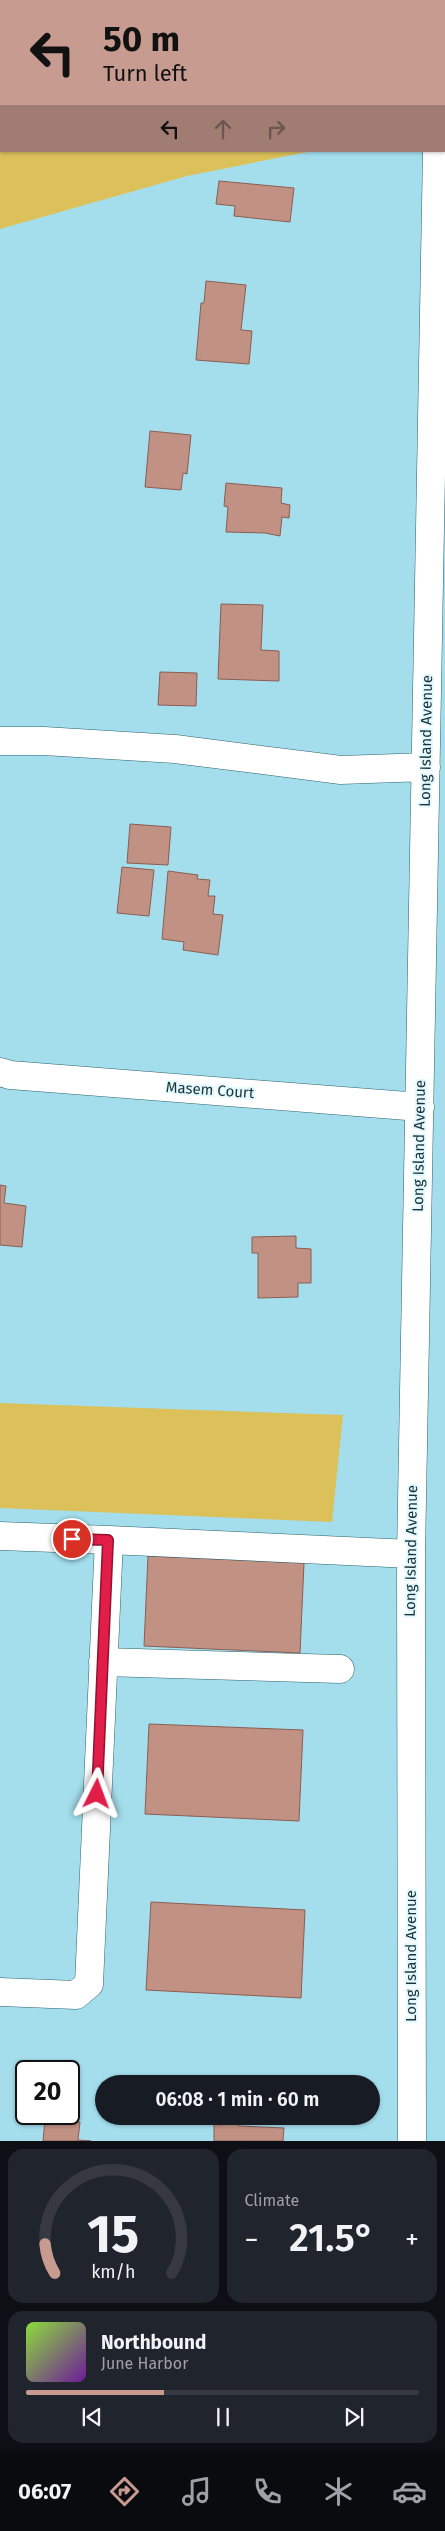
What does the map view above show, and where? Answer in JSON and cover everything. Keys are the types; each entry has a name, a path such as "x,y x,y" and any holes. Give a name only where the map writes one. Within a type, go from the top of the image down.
{"street":[{"name":"Long Island Avenue","path":"412,2141 411,1554 437,152"},
{"path":"0,742 53,741 166,749 341,770 426,767"},
{"name":"Masem Court","path":"0,1072 10,1075 420,1107"},
{"path":"0,1536 411,1554"},
{"path":"0,1992 76,1995 89,1984 108,1540"},
{"path":"103,1662 340,1670"}],"shaded area":[{"path":"0,152 307,152 187,176 0,229"},
{"path":"0,1403 343,1415 332,1522 0,1508"}],"building":[{"path":"219,181 294,188 290,222 234,216 235,206 216,204"},
{"path":"206,281 246,285 241,330 252,331 249,364 196,360 201,303 204,303"},
{"path":"150,431 191,435 187,474 183,473 181,490 145,487"},
{"path":"226,483 282,488 281,503 290,505 289,518 282,517 280,536 265,533 226,532 228,507 224,506"},
{"path":"221,604 263,605 261,650 279,651 279,681 218,679"},
{"path":"160,672 197,673 196,706 158,705"},
{"path":"130,824 171,827 168,865 127,863"},
{"path":"122,867 154,870 149,916 117,913"},
{"path":"168,871 198,875 197,879 210,880 208,896 215,896 213,914 223,915 218,955 183,950 184,942 162,939"},
{"path":"0,1185 6,1186 4,1203 26,1206 22,1247 0,1245"},
{"path":"296,1236 296,1248 311,1249 311,1283 298,1283 298,1297 258,1298 258,1253 252,1253 252,1237"},
{"path":"148,1556 304,1563 300,1653 144,1646"},
{"path":"149,1724 303,1730 299,1821 145,1814"},
{"path":"151,1902 305,1910 301,1998 146,1990"},
{"path":"44,2125 80,2125 78,2140 91,2141 43,2141"},
{"path":"214,2125 284,2128 283,2141 214,2141"}],"route":[{"path":"72,1539 108,1540 97,1794"}]}
